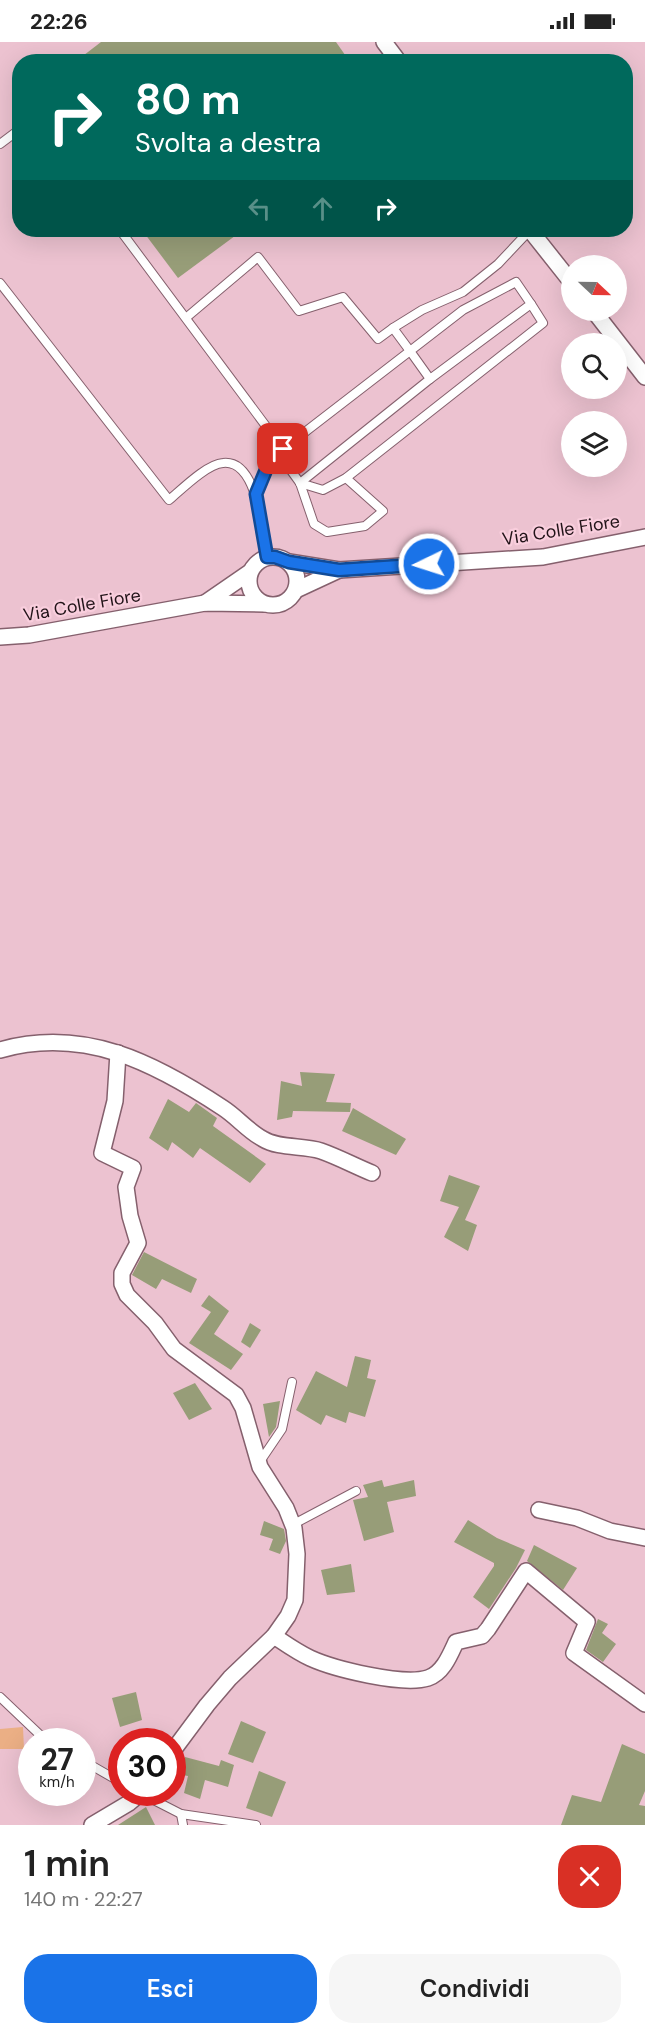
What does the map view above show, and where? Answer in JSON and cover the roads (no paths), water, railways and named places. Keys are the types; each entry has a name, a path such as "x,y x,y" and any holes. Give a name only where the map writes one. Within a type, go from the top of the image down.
{"street":[{"path":"536,237 561,269"},
{"path":"602,321 645,377"},
{"name":"Via Colle Fiore","path":"289,562 339,570 543,557 645,537"},
{"path":"267,557 282,558 289,562 297,575 296,591 292,597 281,604 264,604 252,594 248,579 250,572 258,562 267,557"},
{"name":"Via Colle Fiore","path":"296,591 339,570"},
{"name":"Via Colle Fiore","path":"205,603 250,572"},
{"name":"Via Colle Fiore","path":"0,637 29,635 205,603 264,604"},
{"path":"0,1050 33,1042 77,1044 118,1053 174,1076 226,1110 264,1140 320,1150 372,1173"},
{"path":"118,1053 115,1101 102,1153 133,1168 126,1186 130,1216 138,1243 122,1273 122,1284 127,1295 155,1323 174,1349 236,1395 243,1408 259,1463 273,1490 286,1508 292,1525 297,1554 295,1600 288,1617 274,1636 214,1696 186,1733"},
{"path":"538,1510 577,1518 610,1531 645,1538"},
{"path":"274,1636 310,1658 336,1666 383,1678 428,1678 445,1664 456,1642 482,1636 489,1629 526,1571 587,1622 574,1653 645,1704"},
{"path":"92,1825 124,1806"}],"lane":[{"path":"125,237 283,449"},
{"path":"187,317 258,257 299,311 343,297 378,339 422,310 463,292 498,264 523,237"},
{"path":"256,494 268,465 283,449 463,310 516,282 543,323 346,478 323,490 300,483"},
{"path":"0,283 170,500 203,472 222,463 233,464 242,471 256,494 267,557"},
{"path":"300,483 430,379 531,304"},
{"path":"393,328 430,379"},
{"path":"276,458 287,465 300,483 314,524 327,532 365,526 383,511 346,478"},
{"path":"259,1463 282,1429 292,1382"},
{"path":"292,1525 356,1491"},
{"path":"0,1697 33,1728"},
{"path":"165,1806 181,1814 256,1824"},
{"path":"181,1814 183,1825"}]}
